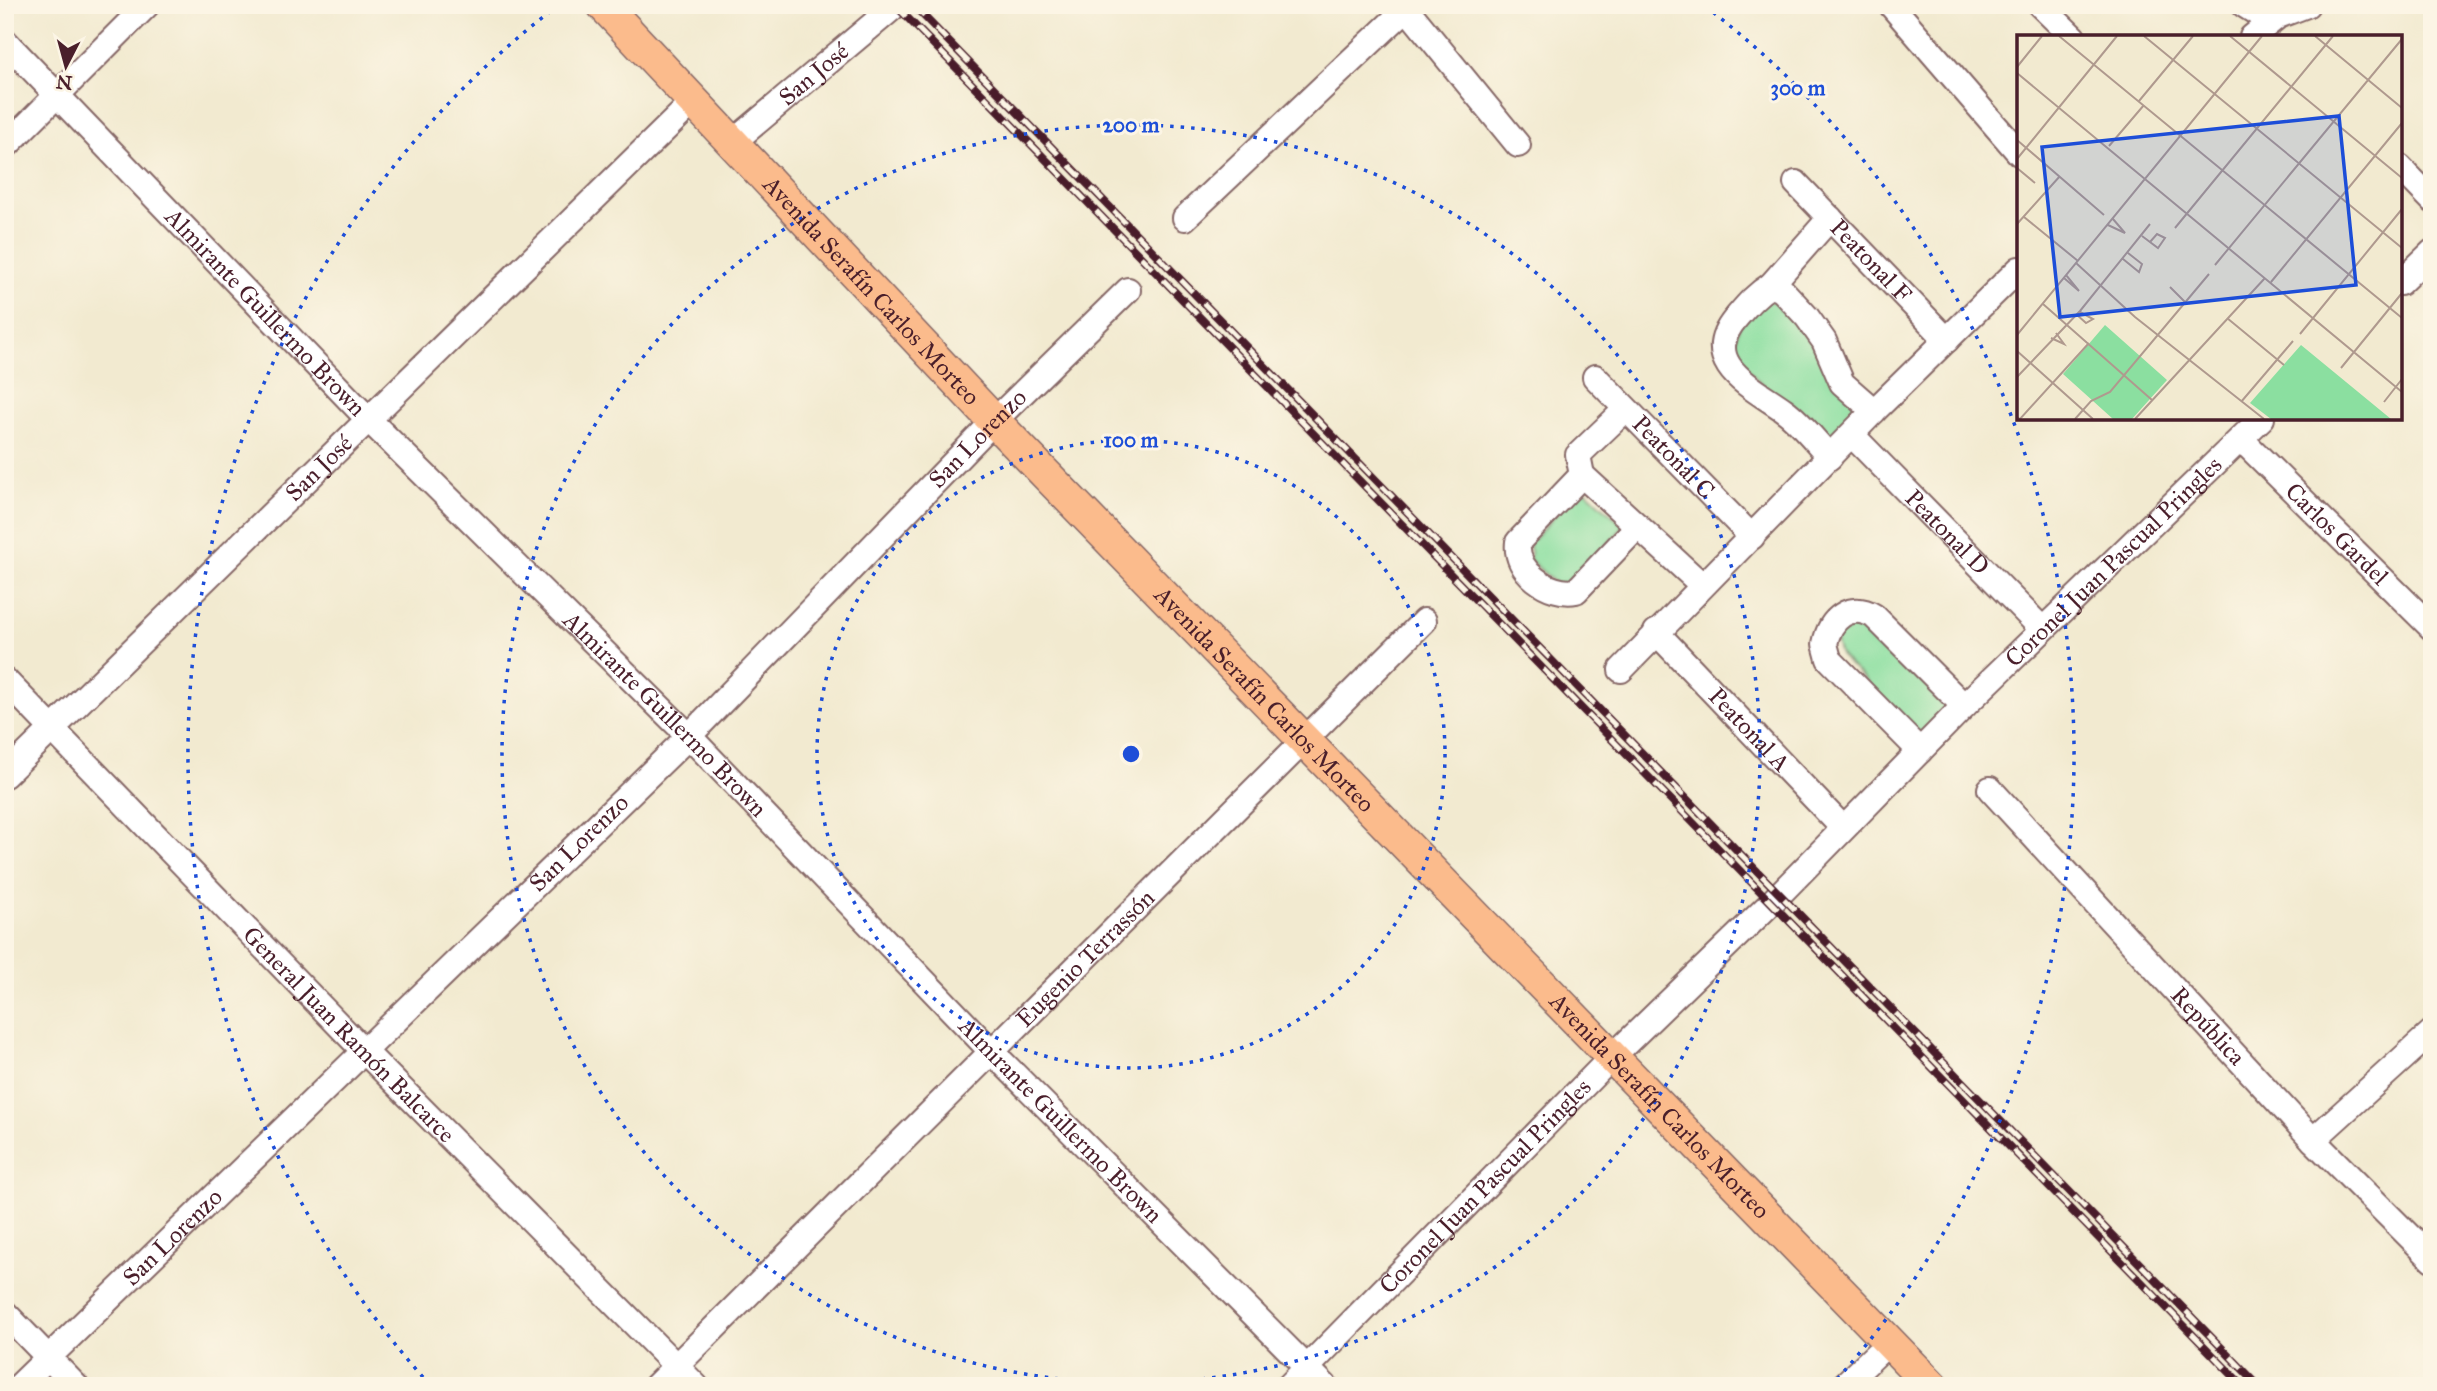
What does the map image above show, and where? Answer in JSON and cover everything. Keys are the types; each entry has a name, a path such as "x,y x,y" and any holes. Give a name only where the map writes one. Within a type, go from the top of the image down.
{"main road":[{"name":"Avenida Serafín Carlos Morteo","path":"603,5 995,421 1611,1058 1933,1386"}],"street":[{"path":"5,147 146,5"},
{"name":"San José","path":"732,143 896,5"},
{"path":"1891,5 2017,151"},
{"path":"2040,5 2071,35"},
{"path":"2244,5 2266,30 2306,6"},
{"path":"1185,218 1408,7 1518,145"},
{"name":"Almirante Guillermo Brown","path":"5,41 59,94 369,420 689,736 992,1052 1325,1386"},
{"name":"San José","path":"5,775 693,102"},
{"path":"2402,169 2432,200"},
{"name":"Peatonal F","path":"1796,183 1947,341"},
{"path":"1830,218 1771,285 1756,295 1726,330 1720,345 1724,358 1750,388 1794,419 1830,457"},
{"path":"2402,281 2432,252"},
{"path":"1621,670 1874,411 2017,271"},
{"path":"1771,285 1782,290 1807,317 1825,341 1842,383 1874,411"},
{"name":"San Lorenzo","path":"19,1386 689,736 995,421 1128,290"},
{"name":"Peatonal C","path":"1595,377 1752,537"},
{"path":"1625,410 1578,455 1582,475 1702,585"},
{"name":"Carlos Gardel","path":"2253,425 2432,628"},
{"name":"Coronel Juan Pascual Pringles","path":"1289,1386 1611,1058 1770,904 1964,706 2253,425"},
{"name":"Peatonal D","path":"1852,435 2042,629"},
{"path":"1582,475 1518,542 1516,552 1520,563 1532,576 1564,593 1576,591 1639,526"},
{"path":"1920,751 1829,659 1825,644 1836,622 1852,609 1862,609 1874,616 1964,706"},
{"name":"Eugenio Terrassón","path":"656,1386 1424,621"},
{"name":"Peatonal A","path":"1656,632 1843,828"},
{"name":"General Juan Ramón Balcarce","path":"5,680 363,1050 696,1386"},
{"name":"República","path":"1990,789 2313,1140 2432,1259"},
{"path":"2313,1140 2432,1032"},
{"path":"5,1313 76,1386"},
{"path":"1843,1386 1889,1342"}],"green space":[{"path":"1773,301 1797,320 1809,334 1859,411 1828,438 1765,387 1734,350 1739,326 1766,302"},
{"path":"1582,487 1624,526 1576,581 1556,584 1530,560 1530,543"},
{"path":"1863,622 1952,703 1919,735 1840,655 1835,638 1842,628"}],"railway":[{"path":"895,5 2243,1386"},
{"path":"913,5 2259,1386"}]}
